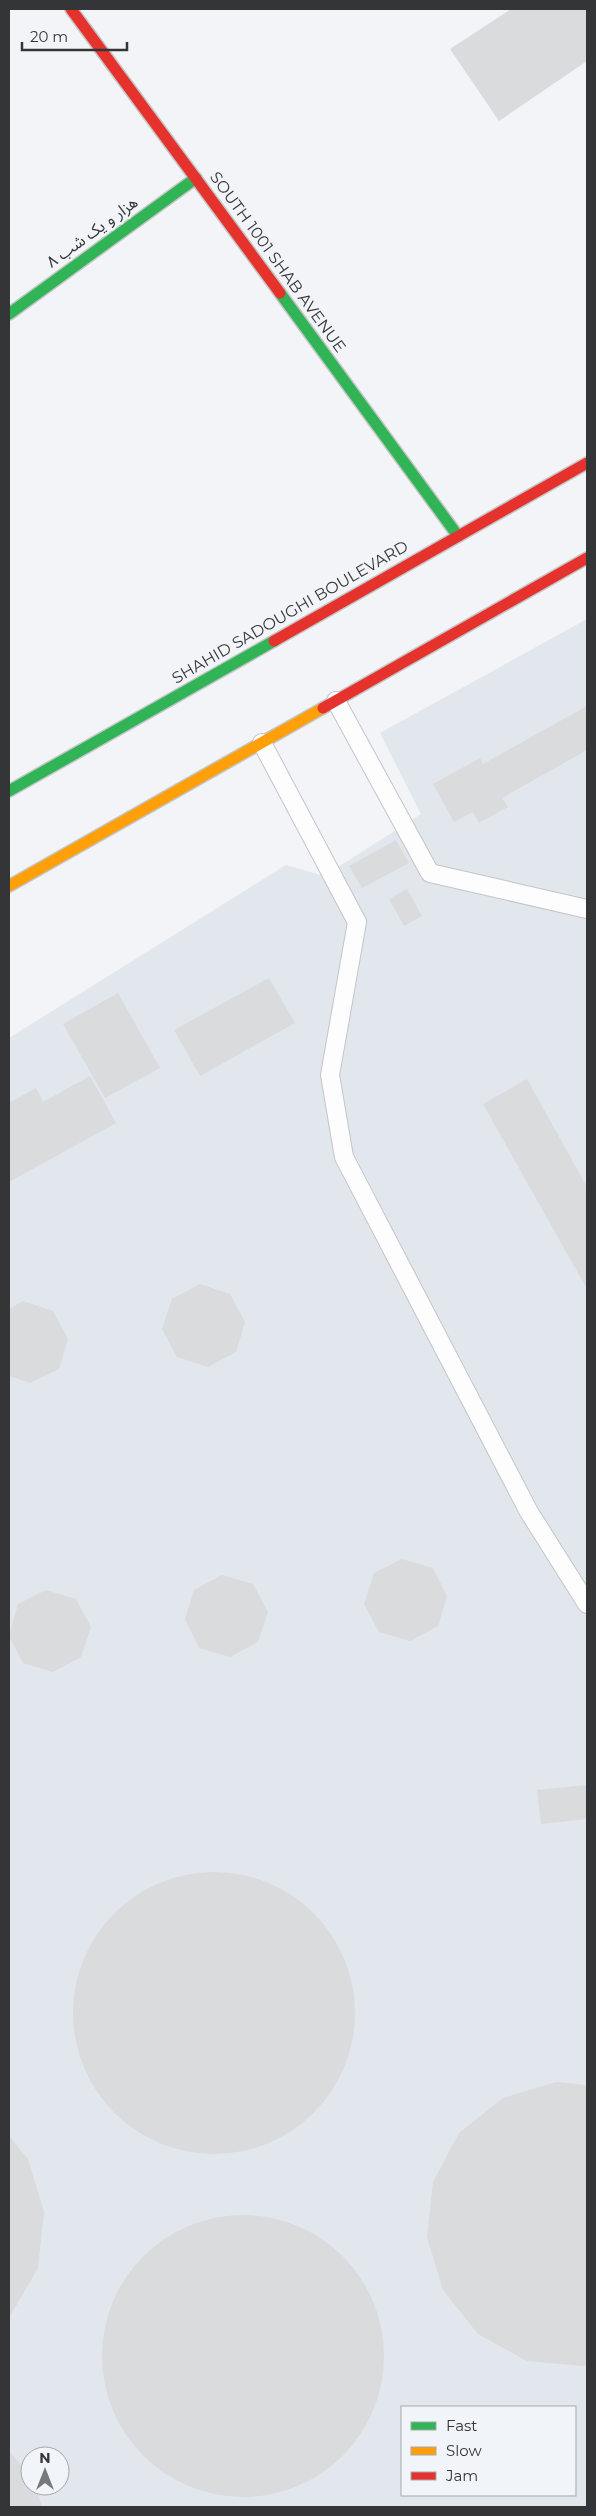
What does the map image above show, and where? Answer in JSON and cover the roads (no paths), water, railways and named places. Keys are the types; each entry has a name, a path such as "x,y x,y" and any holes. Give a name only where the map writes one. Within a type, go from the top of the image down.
{"main road":[{"name":"SOUTH 1001 SHAB AVENUE","path":"71,9 458,536"},
{"name":"هزار و یک شب ۸","path":"9,314 196,178"},
{"name":"SHAHID SADOUGHI BOULEVARD","path":"9,790 587,463"},
{"path":"9,886 587,558"}],"lane":[{"path":"336,701 430,873 587,909"},
{"path":"262,743 357,922 330,1076 344,1157 529,1512 587,1604"}]}
